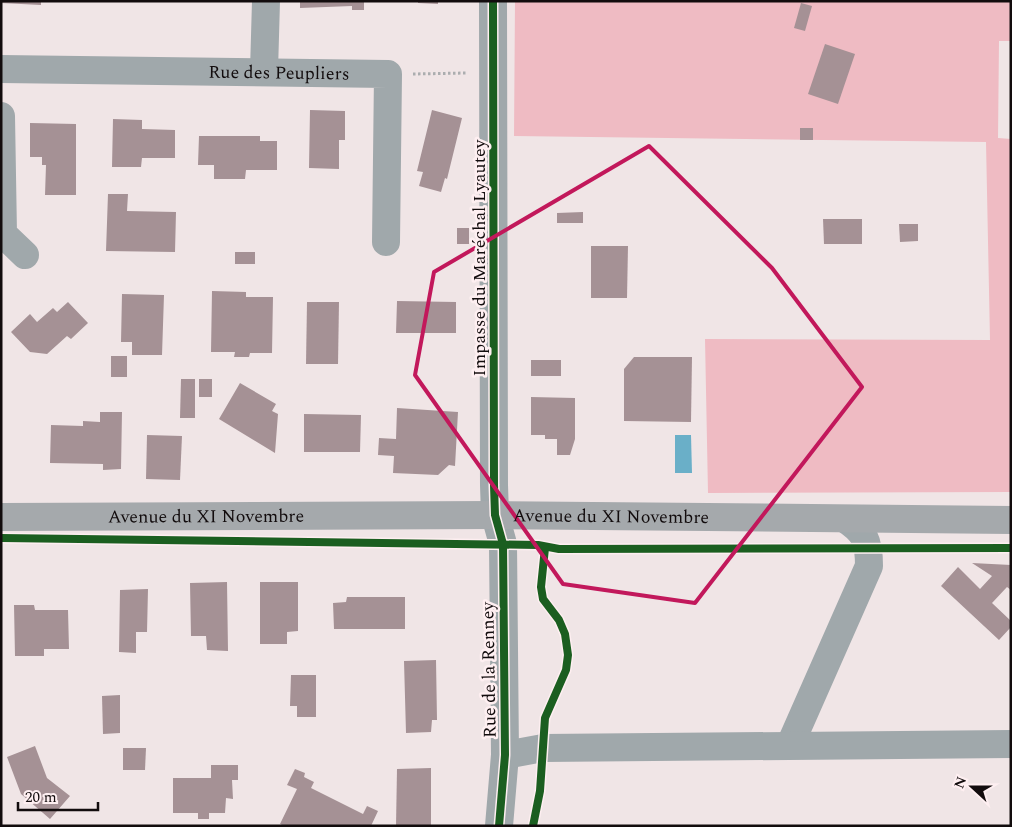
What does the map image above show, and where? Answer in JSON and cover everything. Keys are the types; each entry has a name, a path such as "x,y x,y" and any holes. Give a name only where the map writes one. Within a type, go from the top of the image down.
{"main road":[{"name":"Avenue du XI Novembre","path":"1,516 495,515 1011,520"}],"street":[{"path":"264,72 266,1"},
{"name":"Impasse du Maréchal Lyautey","path":"494,1 495,515"},
{"name":"Rue des Peupliers","path":"1,69 388,74"},
{"path":"386,242 388,74"},
{"path":"1,116 2,234 25,255"},
{"name":"Rue de la Renney","path":"495,515 503,544 505,755 499,826"},
{"path":"790,744 868,566 869,548 860,529 845,519"},
{"path":"505,755 544,748 726,747 790,744 1011,744"}],"path":[{"path":"388,74 494,72"}],"highlighted area":[{"path":"649,146 772,268 862,387 695,603 563,584 415,375 434,272"}],"shaded area":[{"path":"515,1 1011,1 1011,41 999,41 998,138 1011,139 1011,492 708,493 705,339 990,340 986,142 514,136"}],"water":[{"path":"675,435 691,435 692,473 675,473"}],"building":[{"path":"1,1 41,1 41,5 1,3"},
{"path":"300,1 364,1 364,10 352,10 352,6 300,8"},
{"path":"418,1 438,1 438,4 418,3"},
{"path":"801,3 812,6 805,31 794,28"},
{"path":"825,44 855,54 838,104 808,94"},
{"path":"310,110 345,111 345,140 339,140 339,169 309,168"},
{"path":"432,110 462,118 447,179 445,178 441,192 419,186 423,172 417,171"},
{"path":"113,119 142,120 142,129 175,130 175,158 142,158 141,167 112,167"},
{"path":"30,123 76,124 76,195 45,195 46,165 42,165 42,157 30,157"},
{"path":"800,128 813,128 813,140 800,140"},
{"path":"199,136 260,136 260,141 277,141 277,170 246,170 245,179 214,179 214,165 198,165"},
{"path":"108,194 128,194 127,211 176,212 175,252 106,251"},
{"path":"583,212 583,223 557,223 557,213"},
{"path":"823,219 862,219 862,244 824,244"},
{"path":"899,224 918,224 918,241 900,242"},
{"path":"457,228 469,228 469,244 457,244"},
{"path":"591,246 628,246 627,298 591,298"},
{"path":"235,252 255,252 255,264 235,264"},
{"path":"212,291 246,292 246,297 273,297 272,353 250,353 249,357 234,357 235,352 211,352"},
{"path":"122,294 164,295 162,355 132,355 132,342 121,342"},
{"path":"397,301 456,302 456,333 396,333"},
{"path":"68,302 88,323 71,339 67,336 47,354 30,352 11,332 30,314 37,322 53,308 57,312"},
{"path":"307,302 339,302 338,364 306,364"},
{"path":"111,356 127,356 127,377 111,377"},
{"path":"634,357 692,357 691,422 624,421 624,369"},
{"path":"531,360 561,360 561,376 531,376"},
{"path":"181,379 195,379 195,418 180,418"},
{"path":"199,379 212,379 212,397 199,397"},
{"path":"240,383 276,404 272,411 278,414 275,453 219,419"},
{"path":"531,397 575,398 575,439 570,455 557,455 557,439 545,439 545,435 531,435"},
{"path":"397,408 458,412 455,466 449,465 438,475 393,473 394,456 378,455 379,438 396,439"},
{"path":"100,412 122,412 121,469 103,470 103,464 50,463 51,425 83,426 83,421 100,422"},
{"path":"304,414 361,415 360,452 304,452"},
{"path":"147,435 182,436 180,480 146,479"},
{"path":"972,563 1011,565 1011,590 1007,587 992,603 1011,621 1011,627 999,640 941,586 958,567 980,589 992,576"},
{"path":"227,582 228,651 207,650 206,636 191,636 190,583"},
{"path":"260,582 298,582 298,631 287,632 287,644 260,644"},
{"path":"148,589 147,632 136,632 136,653 119,652 120,590"},
{"path":"347,597 405,597 405,629 334,629 333,603 346,602"},
{"path":"14,605 34,605 35,610 68,610 69,649 44,649 44,656 15,656"},
{"path":"436,660 437,720 432,720 431,732 406,733 404,661"},
{"path":"291,675 316,675 316,717 297,717 297,706 290,706"},
{"path":"120,695 120,733 103,734 102,696"},
{"path":"35,746 47,778 70,796 50,819 21,794 7,757"},
{"path":"123,748 146,748 145,770 123,770"},
{"path":"211,765 238,765 238,780 232,780 233,799 226,798 225,813 209,813 209,819 198,819 198,813 173,813 173,778 211,778"},
{"path":"431,768 431,826 396,826 397,769"},
{"path":"295,769 305,773 304,777 314,782 311,788 363,814 367,806 378,811 371,826 284,826 280,824 297,789 287,785"}],"cycle path":[{"path":"493,1 494,485 495,515 503,544 505,755 499,826"},
{"path":"1,538 538,545 559,549 1011,548"},
{"path":"533,826 540,791 545,718 566,670 568,655 565,634 559,620 543,599 541,587 545,548"}]}
